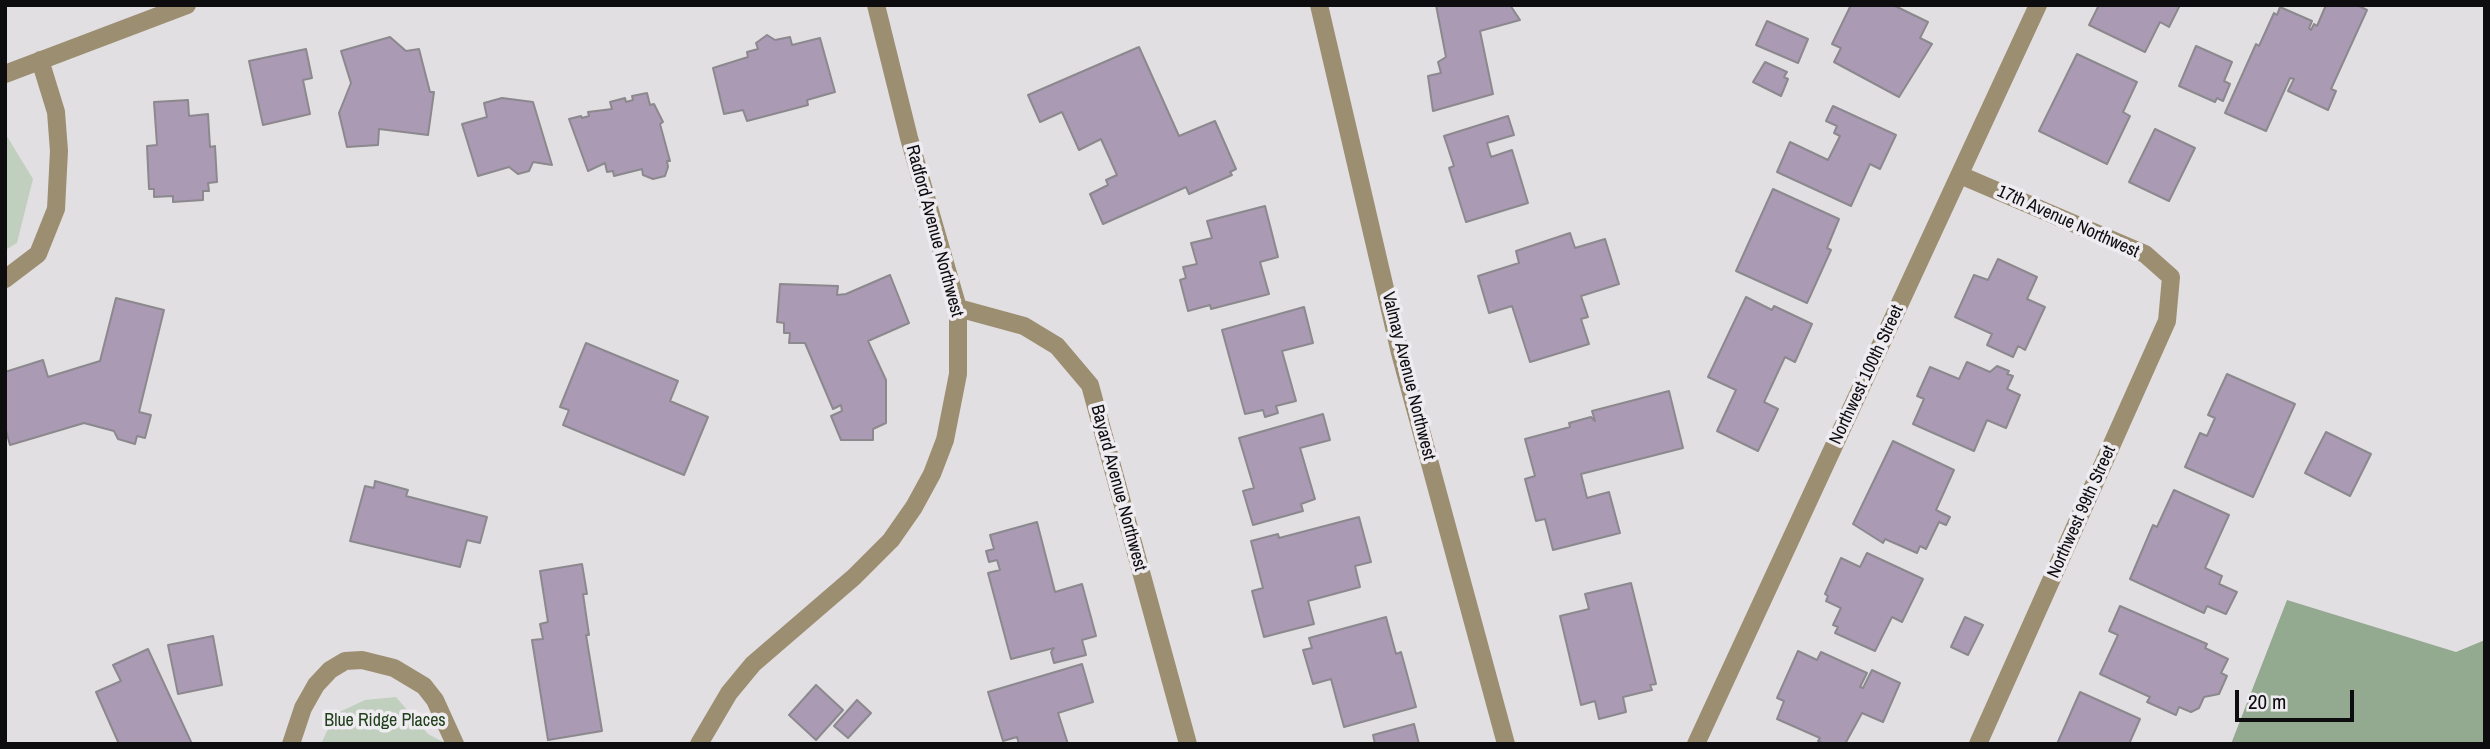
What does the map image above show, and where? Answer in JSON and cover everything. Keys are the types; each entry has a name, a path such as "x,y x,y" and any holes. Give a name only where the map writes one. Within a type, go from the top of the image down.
{"street":[{"path":"5,74 187,5"},
{"name":"Radford Avenue Northwest","path":"699,744 729,693 754,664 854,577 891,540 914,508 932,474 952,406 958,374 958,308 909,138 876,5"},
{"name":"Valmay Avenue Northwest","path":"1318,5 1400,353 1506,744"},
{"name":"Northwest 100th Street","path":"1696,744 2038,5"},
{"path":"5,279 38,254 55,209 59,151 56,112 40,60"},
{"name":"17th Avenue Northwest","path":"1960,174 2145,254 2171,276"},
{"name":"Northwest 99th Street","path":"1978,744 2167,321 2171,276"},
{"name":"Bayard Avenue Northwest","path":"958,308 1024,326 1057,346 1090,385 1188,744"},
{"path":"291,744 303,708 316,685 330,670 345,661 362,660 394,668 424,686 435,700 455,744"}],"green space":[{"path":"5,133 33,179 17,243 5,250"},
{"path":"2287,600 2456,652 2485,640 2485,744 2231,744"},
{"name":"Blue Ridge Places","path":"396,697 428,734 447,744 321,744 335,714 365,700"}],"building":[{"path":"1436,5 1510,5 1520,20 1480,31 1493,94 1433,111 1428,76 1441,73 1438,62 1446,57"},
{"path":"1851,5 1893,5 1928,22 1920,38 1932,44 1899,97 1834,62 1841,48 1832,44"},
{"path":"2099,5 2180,5 2169,27 2160,22 2145,52 2089,25"},
{"path":"2326,5 2357,5 2367,10 2331,89 2336,91 2328,110 2288,91 2294,79 2290,78 2266,131 2225,113 2256,44 2259,46 2274,13 2277,15 2280,7 2312,21 2309,28 2311,30 2314,24 2317,26"},
{"path":"1767,21 1808,39 1798,63 1756,45"},
{"path":"767,35 775,40 790,37 792,45 820,38 835,92 807,100 808,105 747,121 743,110 724,114 713,68 748,57 747,52 758,49 756,43"},
{"path":"390,37 406,51 419,49 430,92 434,92 428,135 379,129 378,145 347,147 339,113 351,83 341,51"},
{"path":"2196,46 2232,62 2224,81 2230,84 2223,101 2217,98 2215,102 2179,86"},
{"path":"1139,47 1179,136 1215,121 1236,169 1230,172 1232,175 1189,194 1186,187 1103,224 1090,194 1108,185 1106,180 1117,175 1101,139 1079,150 1062,112 1040,122 1028,95"},
{"path":"306,49 312,78 303,80 310,114 263,125 249,61"},
{"path":"2077,54 2137,82 2123,112 2130,116 2107,164 2039,131"},
{"path":"1765,62 1787,72 1784,77 1788,79 1781,96 1753,82"},
{"path":"647,93 650,105 654,104 663,122 660,124 670,161 667,161 665,176 653,179 643,175 642,169 614,176 613,171 607,172 605,163 588,171 569,119 589,116 588,112 612,109 610,102 625,98 626,102 633,100 632,96"},
{"path":"502,98 533,102 552,165 533,162 529,171 518,174 509,167 478,176 462,124 487,117 484,103"},
{"path":"188,100 189,116 208,114 210,147 215,146 217,182 208,183 209,191 203,191 203,200 173,202 173,196 154,197 154,189 149,189 147,146 157,145 154,102"},
{"path":"1833,106 1896,135 1880,169 1870,164 1851,206 1777,172 1790,142 1828,160 1840,136 1834,133 1837,126 1826,121"},
{"path":"1508,116 1514,135 1487,143 1491,157 1512,150 1528,203 1466,222 1449,168 1454,166 1444,136"},
{"path":"2155,129 2195,148 2169,201 2129,182"},
{"path":"1773,189 1839,219 1827,248 1831,250 1807,303 1736,271"},
{"path":"1265,206 1278,257 1260,262 1269,294 1211,309 1210,305 1188,311 1180,280 1186,278 1183,267 1197,264 1191,243 1212,238 1207,221"},
{"path":"1570,233 1575,248 1605,239 1619,284 1581,296 1588,317 1581,319 1589,344 1530,362 1512,306 1489,313 1478,276 1519,263 1516,251"},
{"path":"1998,259 2037,277 2027,299 2045,307 2025,350 2018,346 2013,357 1987,345 1992,334 1955,317 1974,275 1988,280"},
{"path":"890,275 909,323 868,341 886,380 886,423 873,429 873,440 841,440 831,416 842,411 841,405 833,409 805,343 789,343 790,333 784,333 784,323 777,322 780,284 838,286 837,295 846,294"},
{"path":"1746,297 1772,310 1774,306 1812,324 1795,362 1785,357 1764,402 1778,409 1758,451 1717,431 1736,390 1708,377"},
{"path":"116,298 164,310 139,412 151,415 145,438 137,436 135,444 118,439 114,431 84,423 10,445 5,427 5,372 43,360 48,377 100,361"},
{"path":"1304,307 1313,343 1282,351 1296,401 1276,406 1278,413 1265,417 1263,410 1245,414 1222,330"},
{"path":"586,343 678,381 670,401 708,417 684,475 563,425 569,410 560,407"},
{"path":"1967,362 1990,372 1997,366 2009,371 2007,374 2013,376 2007,389 2020,395 2006,428 1987,420 1974,451 1913,424 1924,399 1917,396 1930,367 1959,379"},
{"path":"2227,374 2295,404 2253,497 2185,467 2200,433 2207,436 2215,418 2208,415"},
{"path":"1669,391 1683,448 1581,474 1587,498 1609,492 1620,533 1553,550 1545,519 1536,521 1525,479 1535,476 1525,439 1570,427 1569,423 1591,417 1595,421 1592,411"},
{"path":"1323,414 1330,440 1300,448 1315,499 1301,504 1303,511 1253,525 1243,491 1254,488 1239,438"},
{"path":"2326,432 2371,454 2350,496 2305,473"},
{"path":"1893,441 1954,470 1936,510 1950,517 1946,525 1939,522 1926,549 1920,546 1917,553 1885,539 1883,543 1853,524"},
{"path":"375,481 408,490 406,496 487,517 480,543 467,540 460,567 350,541 365,486 374,488"},
{"path":"2174,490 2229,515 2205,568 2222,576 2219,584 2237,592 2226,614 2207,606 2204,613 2130,579 2153,525 2157,527"},
{"path":"1359,517 1371,562 1355,566 1360,587 1308,601 1314,624 1264,637 1252,591 1263,588 1251,541 1278,534 1279,538"},
{"path":"1037,522 1055,592 1082,584 1096,636 1082,640 1086,655 1054,663 1051,652 1054,648 1011,659 988,573 1000,570 997,560 989,562 986,551 994,549 990,535"},
{"path":"1867,553 1923,579 1902,622 1892,617 1875,651 1835,633 1838,627 1833,625 1841,608 1826,601 1828,596 1825,594 1841,558 1860,567"},
{"path":"582,564 587,594 583,594 589,635 586,635 602,731 548,740 532,640 543,639 540,624 548,622 540,571"},
{"path":"1631,583 1656,684 1650,685 1652,690 1623,697 1626,712 1599,719 1595,701 1581,705 1560,616 1589,609 1585,594"},
{"path":"2120,606 2207,644 2205,648 2228,659 2221,673 2227,676 2219,694 2204,697 2199,708 2191,712 2179,707 2176,715 2147,702 2150,697 2100,674 2118,635 2109,631"},
{"path":"1386,617 1396,654 1401,652 1416,707 1344,727 1331,679 1313,684 1303,650 1312,648 1309,638"},
{"path":"1965,617 1983,625 1968,655 1951,647"},
{"path":"213,636 222,685 178,694 168,645"},
{"path":"148,649 192,744 119,744 96,692 121,681 113,665"},
{"path":"1798,651 1817,660 1821,652 1867,673 1860,687 1863,688 1872,670 1900,683 1883,722 1862,713 1845,744 1824,744 1818,741 1820,738 1777,719 1784,701 1777,698"},
{"path":"1082,664 1093,702 1058,713 1068,744 1019,744 1017,737 1003,741 988,692"},
{"path":"816,685 843,710 816,740 789,715"},
{"path":"2080,692 2140,719 2129,744 2057,744"},
{"path":"857,700 871,713 848,738 834,726"},
{"path":"1414,724 1419,744 1375,744 1373,735"}]}
